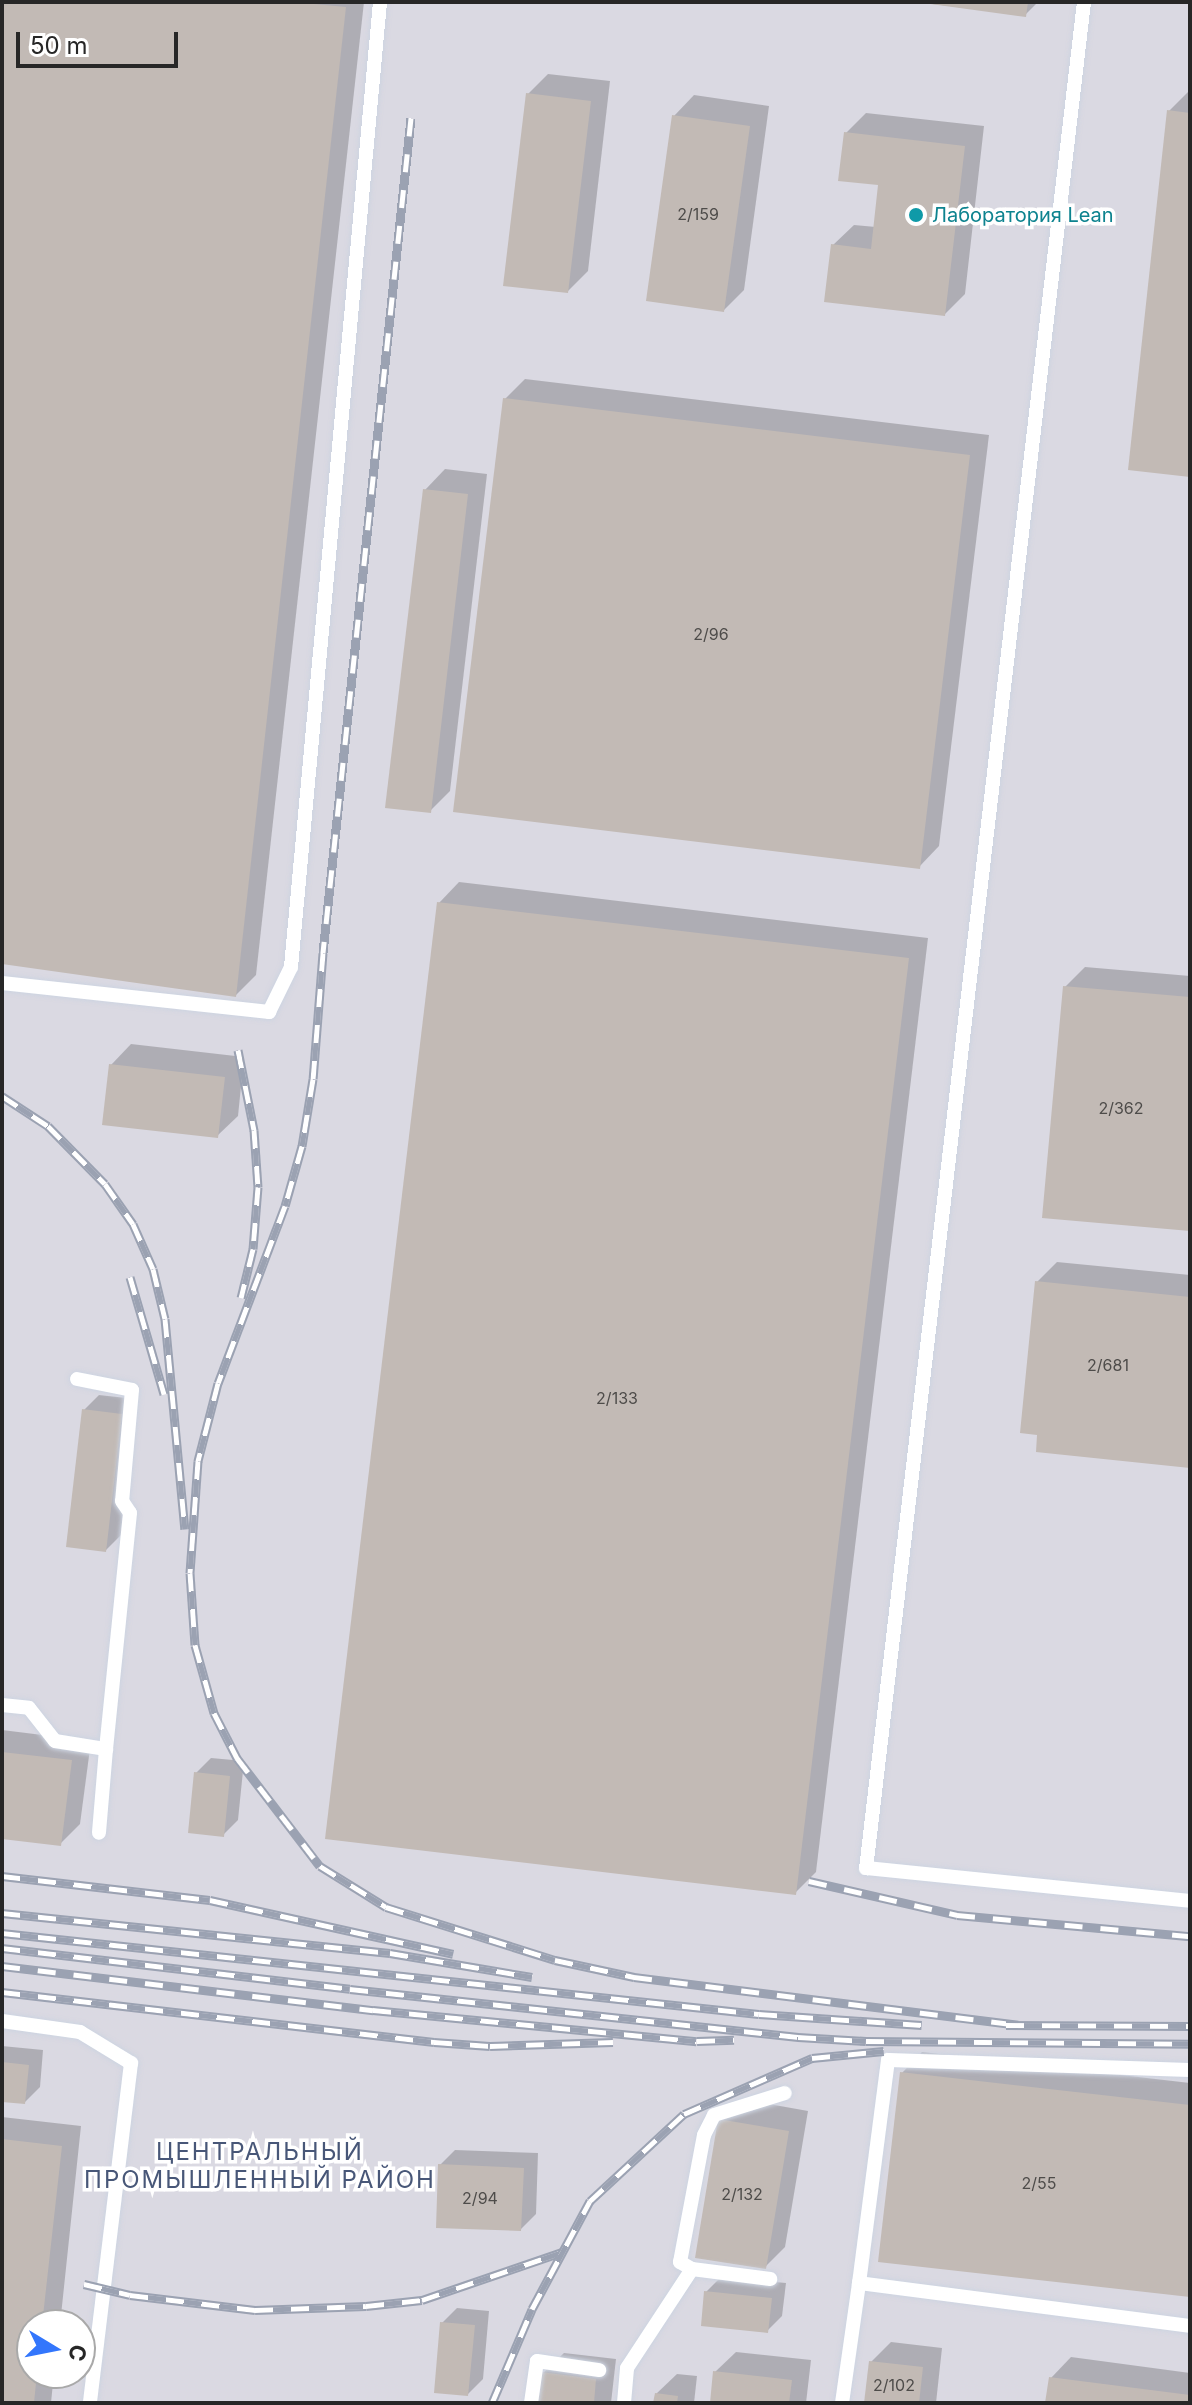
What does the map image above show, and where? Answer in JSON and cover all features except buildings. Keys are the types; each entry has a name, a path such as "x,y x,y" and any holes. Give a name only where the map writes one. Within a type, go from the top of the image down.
{"lane":[{"path":"2,983 269,1012 291,967 380,2"},
{"path":"1084,2 866,1868 1190,1901"},
{"path":"77,1379 132,1390 122,1501 130,1513 99,1833"},
{"path":"2,1705 29,1708 55,1741 106,1749"},
{"path":"2,2021 80,2032 131,2063 90,2403"},
{"path":"842,2403 888,2060 1190,2070"},
{"path":"770,2279 692,2269 680,2262 704,2135 714,2115 785,2093"},
{"path":"624,2403 627,2368 692,2269"},
{"path":"859,2283 1190,2326"},
{"path":"531,2403 537,2361 599,2370"}],"shaded area":[{"path":"2,2 1190,2 1190,2403 2,2403"}],"railway":[{"path":"411,118 323,953 313,1079 302,1146 285,1206 218,1383 198,1461 190,1573 195,1645 214,1713 237,1758 320,1866 386,1907 555,1960 634,1977 1018,2025"},
{"path":"238,1050 254,1130 258,1187 253,1249 241,1298"},
{"path":"2,1096 48,1126 105,1184 133,1224 153,1269 165,1319 185,1529"},
{"path":"130,1277 164,1394"},
{"path":"2,1876 210,1900 453,1954"},
{"path":"809,1881 957,1915 1190,1936"},
{"path":"2,1913 390,1953 532,1977"},
{"path":"2,1933 759,2014 922,2025"},
{"path":"2,1948 798,2037 866,2041 1190,2044"},
{"path":"2,1966 373,2010 697,2041 734,2040"},
{"path":"2,1992 434,2042 490,2046 613,2042"},
{"path":"1006,2025 1190,2026"},
{"path":"492,2403 532,2309 590,2201 684,2114 812,2058 884,2051"},
{"path":"84,2284 130,2295 255,2310 366,2306 422,2300 562,2252"}],"place":[{"name":"Лаборатория Lean","path":"916,215"}],"district":[{"name":"ЦЕНТРАЛЬНЫЙ ПРОМЫШЛЕННЫЙ РАЙОН","path":"260,2166"}]}
